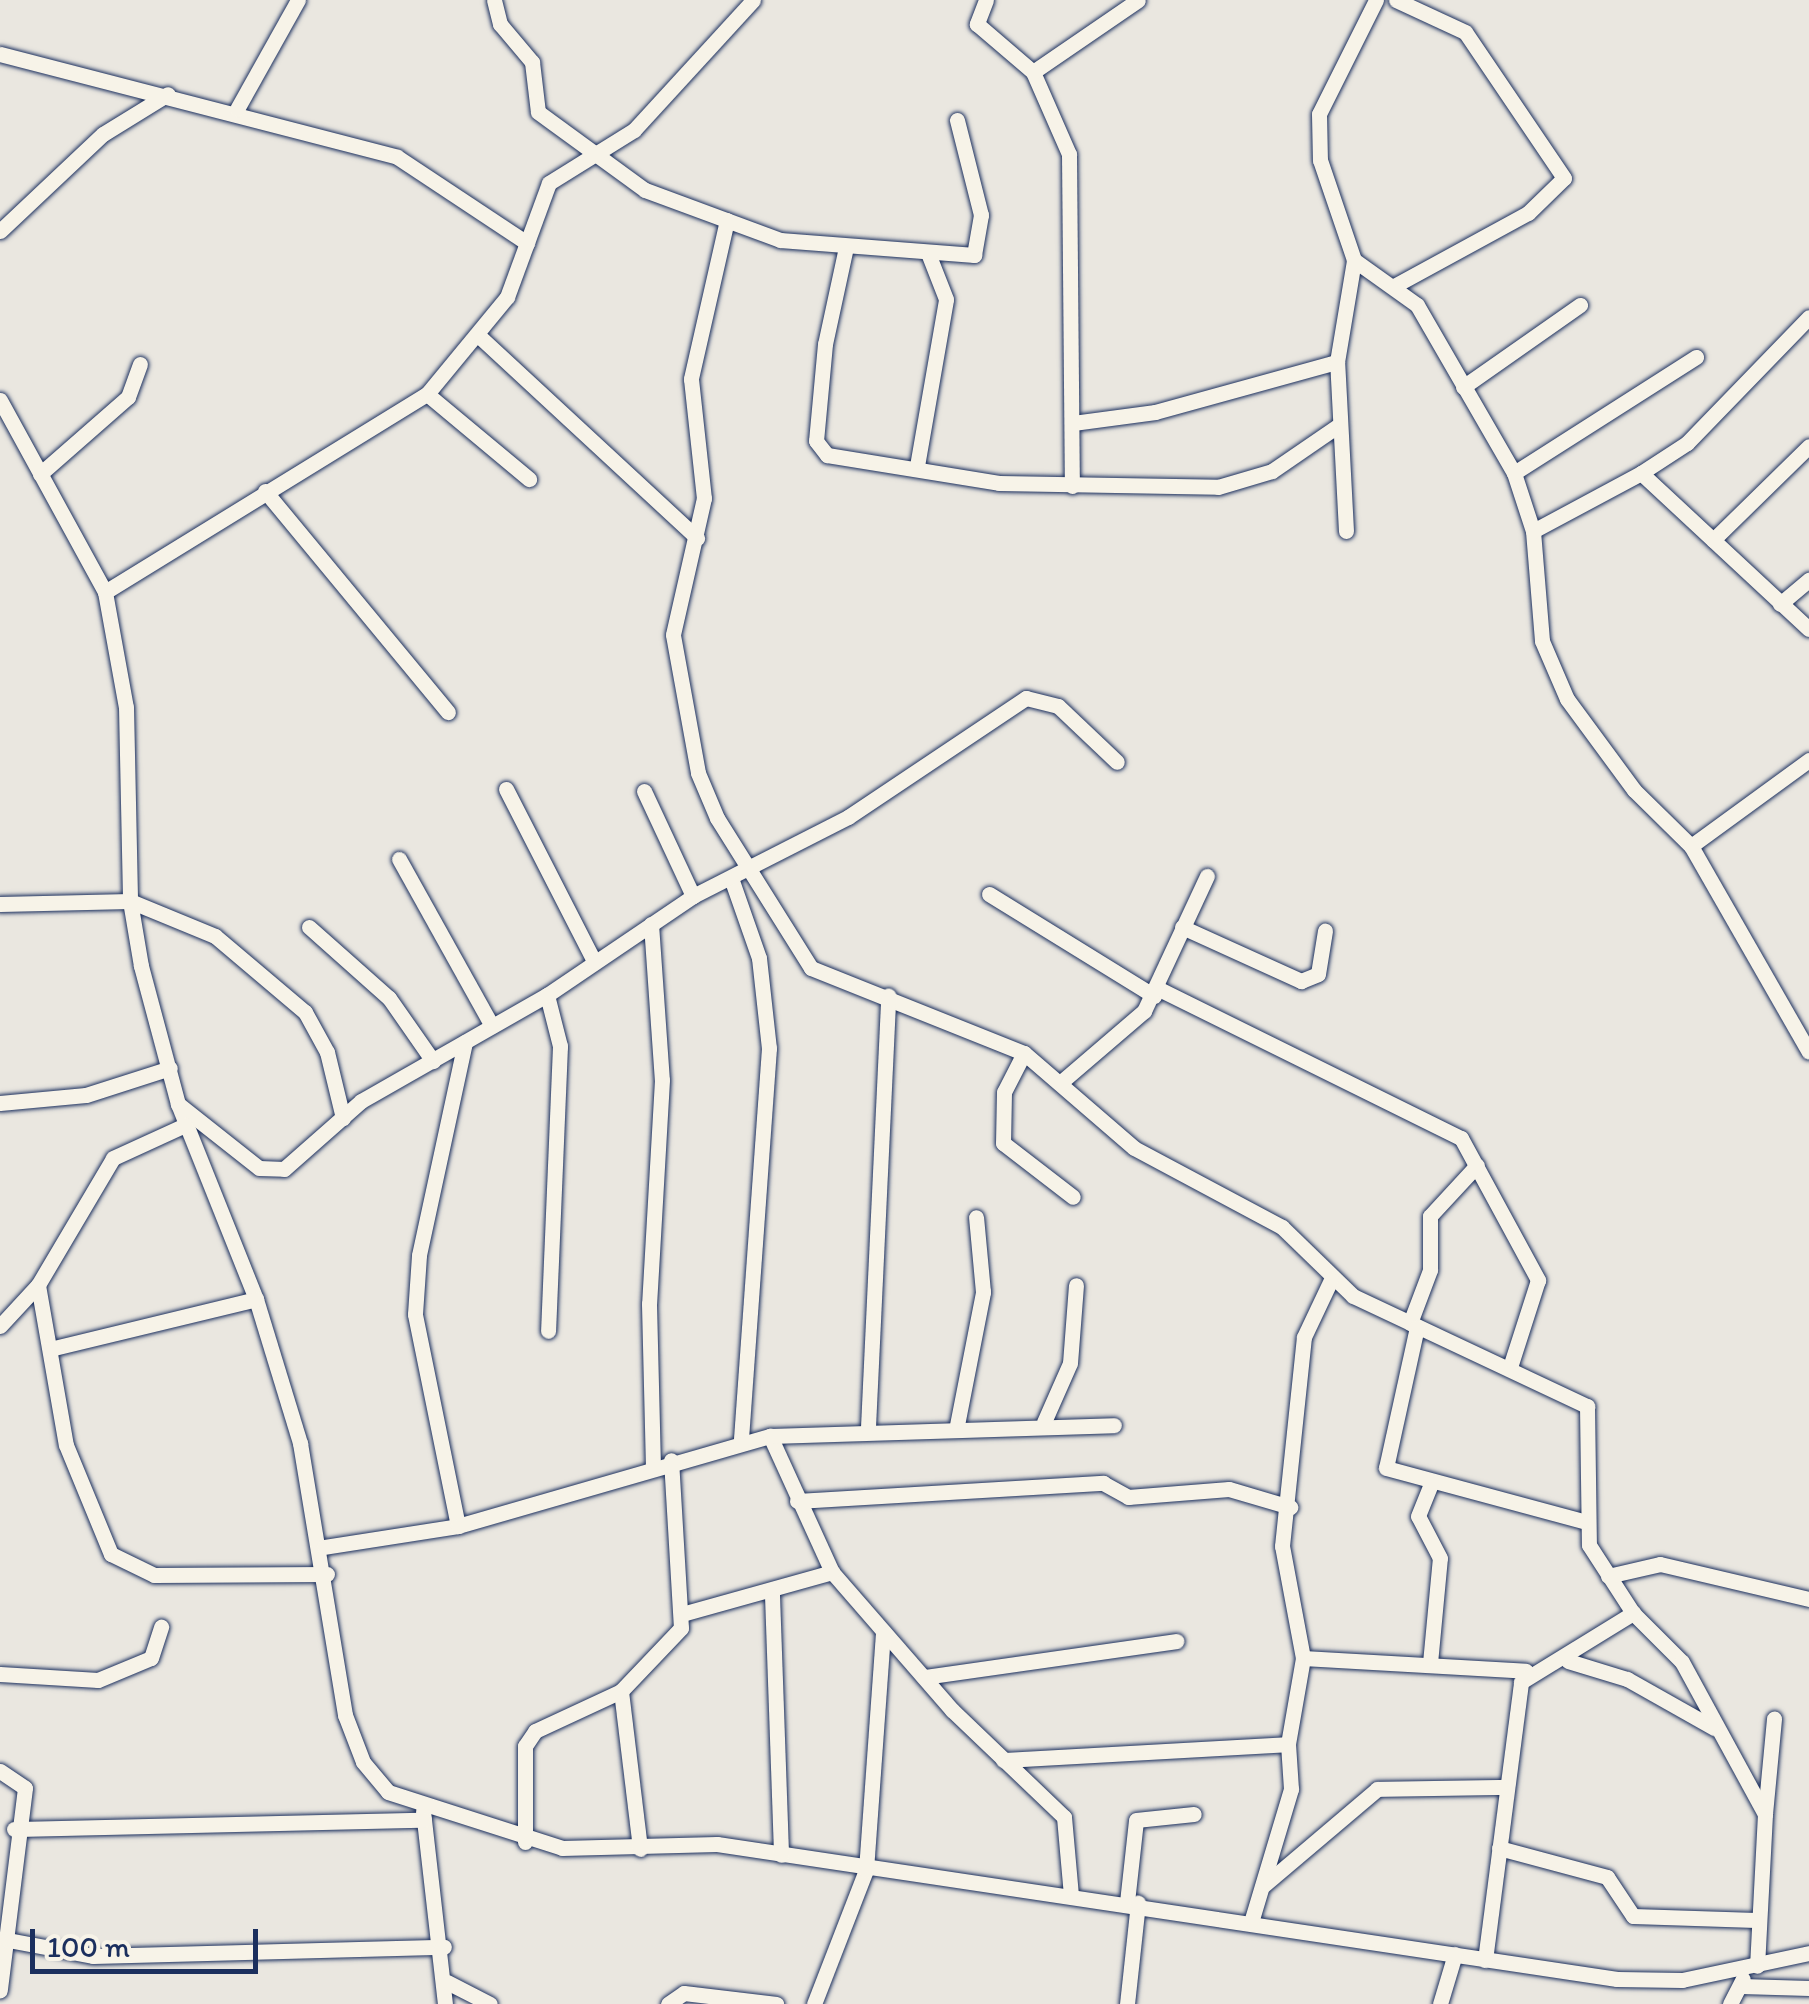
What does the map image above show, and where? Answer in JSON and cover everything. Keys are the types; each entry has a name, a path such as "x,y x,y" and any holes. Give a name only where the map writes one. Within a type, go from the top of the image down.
{"street":[{"path":"237,109 298,0"},
{"path":"494,0 500,24 532,62 535,108 592,157 645,190 780,240 967,258 981,238 957,120"},
{"path":"104,592 427,394 480,337 526,244 549,183 634,130 735,6 753,0"},
{"path":"986,0 977,24 1032,72 1055,112 1075,190 1072,486"},
{"path":"1032,72 1138,0"},
{"path":"1346,532 1336,427 1337,362 1354,260 1316,138 1376,0"},
{"path":"1394,286 1528,213 1564,178 1465,32 1396,0"},
{"path":"0,54 237,109 427,171 526,244"},
{"path":"0,231 103,134 168,94"},
{"path":"727,220 691,379 704,498 674,666 698,773 749,870 811,968 888,995 1024,1053 1134,1148 1273,1221 1331,1280 1414,1325 1510,1367 1591,1412 1583,1522 1608,1576 1633,1614 1682,1662 1714,1728 1765,1814"},
{"path":"846,247 816,442 827,455 1072,486 1248,482 1336,427"},
{"path":"918,466 946,299 928,253"},
{"path":"1354,260 1416,304 1514,473 1533,531 1534,609 1567,698 1634,790 1691,846 1809,1052"},
{"path":"1463,387 1580,304"},
{"path":"1533,531 1641,473 1687,442 1809,316"},
{"path":"480,337 696,538"},
{"path":"1514,473 1696,357"},
{"path":"1073,423 1156,412 1337,362"},
{"path":"40,474 128,397 140,364"},
{"path":"427,394 528,478"},
{"path":"0,400 104,592 126,707 130,901 178,1104 256,1299 324,1547 345,1715 362,1762 388,1792 424,1815 444,1947 445,2004"},
{"path":"1713,540 1809,446"},
{"path":"1641,473 1809,630"},
{"path":"265,491 448,712"},
{"path":"1780,604 1809,580"},
{"path":"178,1104 271,1172 342,1118 546,995 692,896 749,870 1026,698 1058,706 1117,762"},
{"path":"1691,846 1809,760"},
{"path":"506,789 594,961"},
{"path":"644,791 692,896"},
{"path":"398,859 492,1026"},
{"path":"1060,1083 1156,992 1207,876"},
{"path":"731,878 759,958 769,1048 740,1440"},
{"path":"989,894 1156,992 1452,1130 1477,1165 1538,1280 1510,1367"},
{"path":"0,904 130,901 215,936 284,986 327,1052 342,1118"},
{"path":"652,924 662,1080 648,1304 653,1468"},
{"path":"309,927 389,998 433,1061"},
{"path":"1182,927 1301,981 1318,974 1326,930"},
{"path":"546,995 560,1046 548,1331"},
{"path":"868,1427 888,995"},
{"path":"458,1526 416,1314 419,1255 464,1042"},
{"path":"1024,1053 1004,1092 1003,1142 1074,1198"},
{"path":"0,1103 86,1095 170,1068"},
{"path":"0,1326 38,1285 113,1158 185,1125"},
{"path":"1477,1165 1430,1216 1430,1270 1384,1460 1392,1473 1583,1522"},
{"path":"958,1425 983,1292 976,1217"},
{"path":"1252,1919 1292,1790 1288,1744 1302,1658 1283,1564 1304,1337 1331,1280"},
{"path":"38,1285 79,1490 111,1554 154,1575 327,1574"},
{"path":"1044,1422 1070,1363 1076,1286"},
{"path":"50,1349 256,1299"},
{"path":"324,1547 458,1526 740,1440 868,1427 1044,1422 1114,1425"},
{"path":"770,1436 832,1572 924,1677 1064,1817 1071,1894"},
{"path":"525,1842 526,1746 553,1719 621,1691 676,1640 682,1614 671,1460"},
{"path":"797,1500 1104,1483 1128,1496 1228,1488 1290,1508"},
{"path":"1430,1662 1440,1558 1418,1516 1432,1483"},
{"path":"1608,1576 1660,1564 1809,1599"},
{"path":"682,1614 772,1595 832,1572"},
{"path":"772,1595 781,1855"},
{"path":"1302,1658 1430,1662 1526,1672 1568,1661 1633,1614"},
{"path":"0,1674 98,1680 150,1658 161,1627"},
{"path":"814,2004 866,1870 883,1632"},
{"path":"924,1677 1176,1641"},
{"path":"1568,1661 1627,1679 1714,1728"},
{"path":"1485,1960 1506,1787 1526,1672"},
{"path":"621,1691 640,1849"},
{"path":"1730,2004 1748,1974 1774,1718"},
{"path":"1003,1760 1288,1744"},
{"path":"0,1771 25,1788 14,1829 8,1940 0,1990"},
{"path":"1264,1885 1377,1789 1506,1787"},
{"path":"1127,2004 1136,1820 1194,1814"},
{"path":"14,1829 424,1815 525,1842 640,1849 702,1844 866,1870 1252,1919 1485,1960 1653,1981 1748,1974 1809,1954"},
{"path":"1499,1848 1607,1877 1633,1916 1756,1920"},
{"path":"8,1940 92,1956 444,1947"},
{"path":"1440,2004 1455,1954"},
{"path":"1748,1974 1809,1988"},
{"path":"446,1982 490,2004"},
{"path":"668,2004 684,1993 776,2004"}]}
